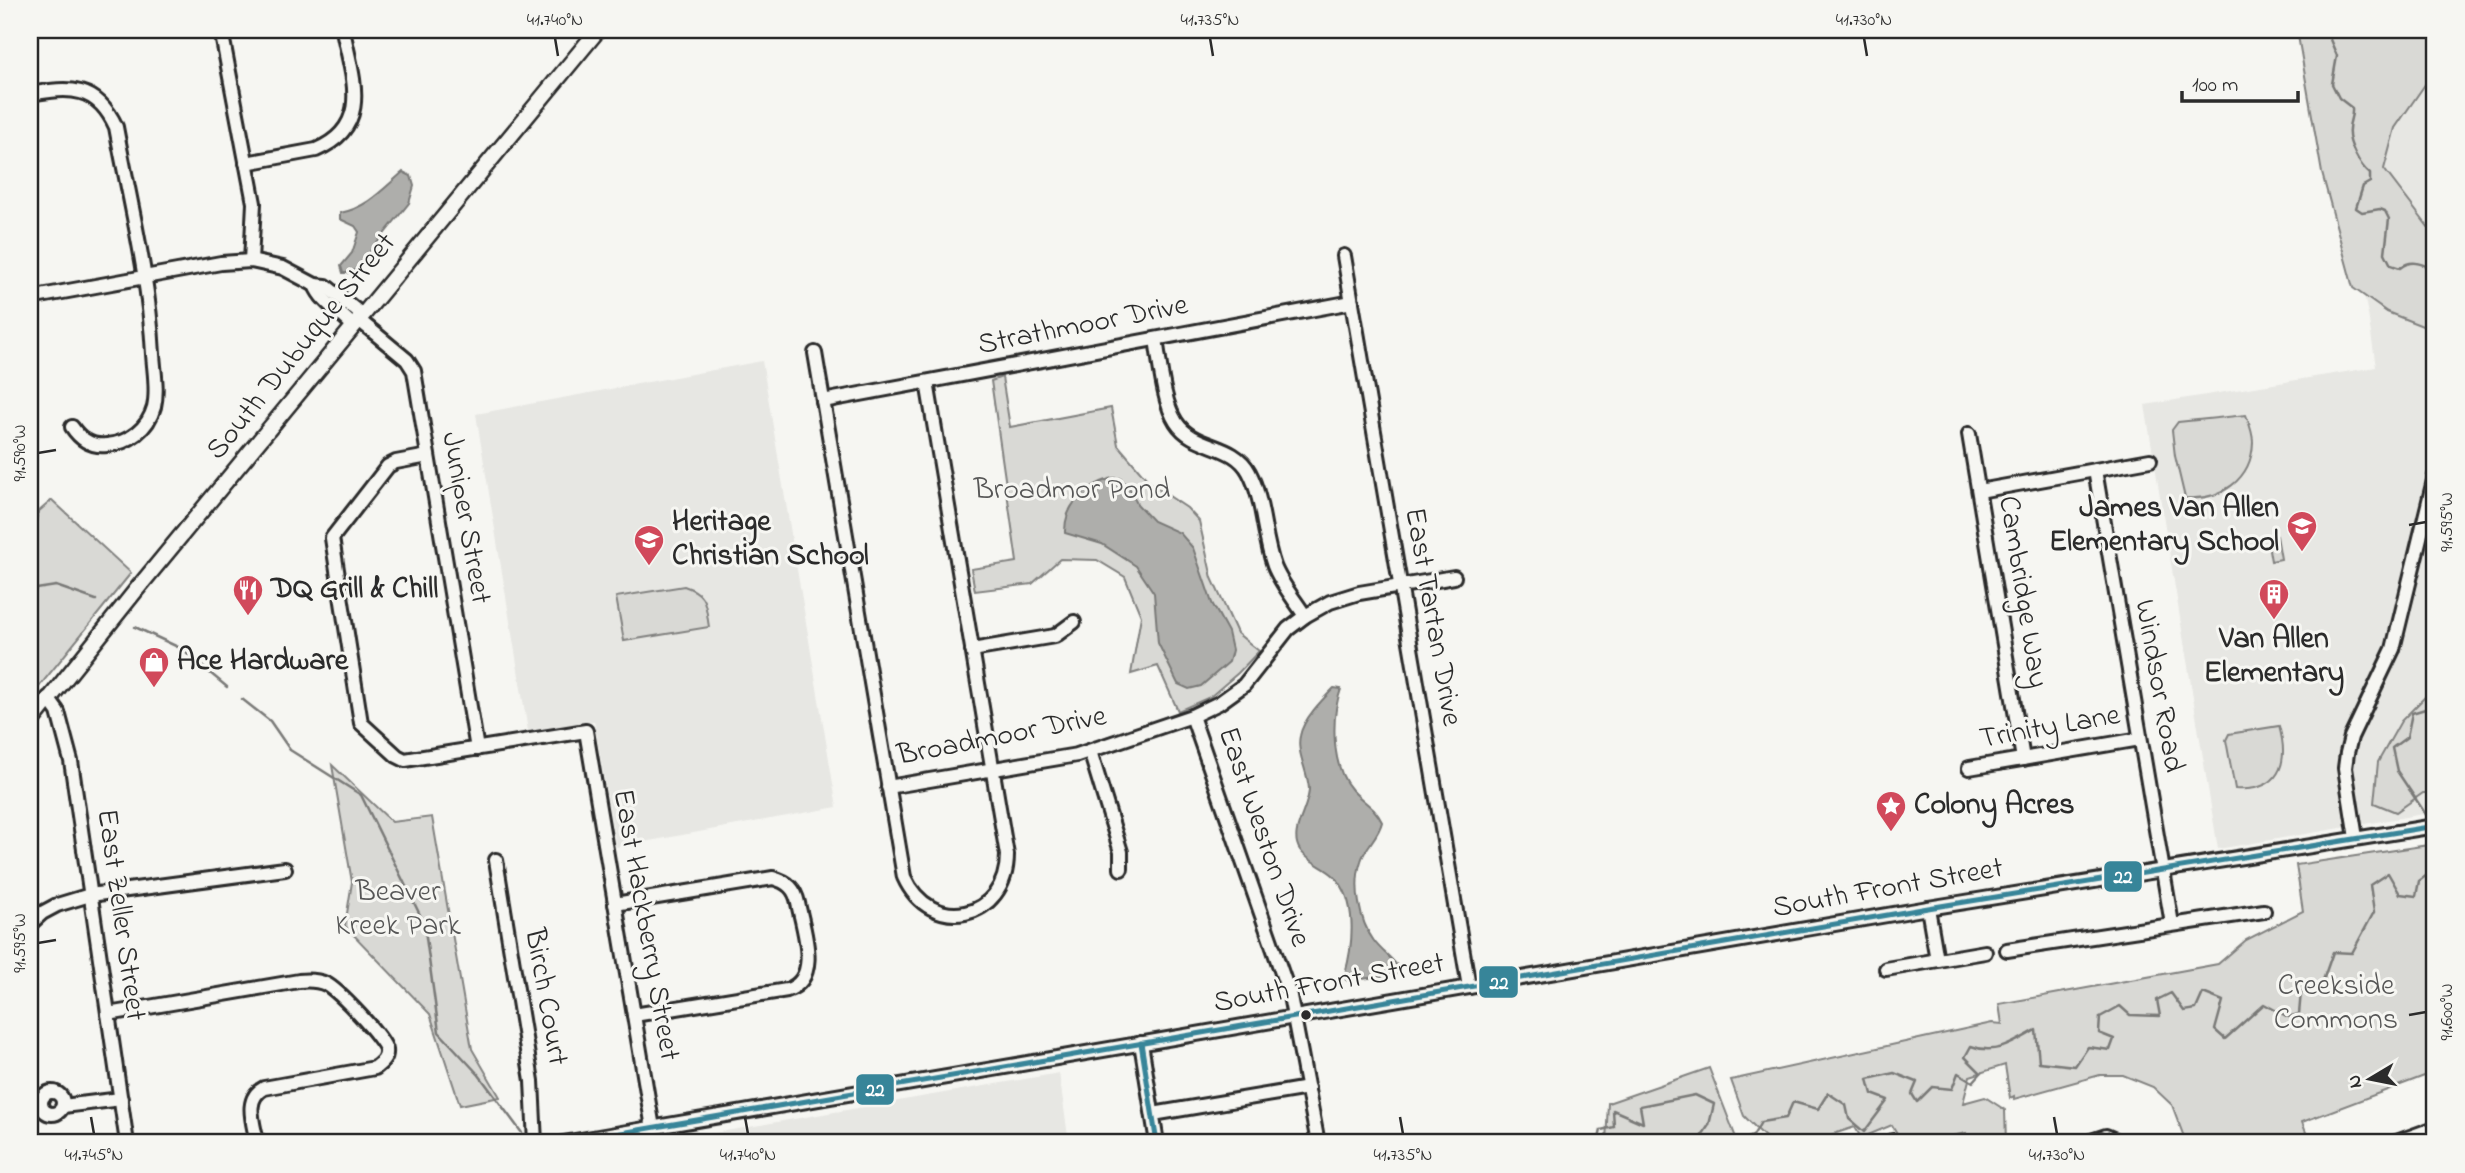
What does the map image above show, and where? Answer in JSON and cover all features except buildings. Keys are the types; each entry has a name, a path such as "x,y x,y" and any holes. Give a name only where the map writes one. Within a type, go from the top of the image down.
{"main road":[{"name":"South Dubuque Street","path":"30,723 598,30"}],"street":[{"path":"221,30 254,203 251,261"},
{"path":"246,163 316,150 343,133 353,115 355,94 343,30"},
{"path":"30,94 61,89 88,93 109,110 117,127 151,311 156,394 147,423 127,440 102,446 80,439 72,427"},
{"name":"East Tartan Drive","path":"1344,256 1469,987"},
{"name":"Juniper Street","path":"30,299 221,263 251,261 283,268 315,285 319,296 343,314 358,320 412,365 477,748"},
{"name":"Strathmoor Drive","path":"823,401 1352,302"},
{"path":"1156,339 1169,407 1175,421 1184,433 1197,441 1232,453 1249,472 1273,564 1306,616"},
{"path":"815,353 904,877 911,892 922,904 936,912 964,914 977,909 996,892 1007,868 1007,855 927,382"},
{"name":"Cambridge Way","path":"1969,434 2023,759"},
{"path":"428,456 396,462 388,467 332,538 361,723 405,760 477,748"},
{"path":"1979,491 2150,460"},
{"name":"Windsor Road","path":"2095,470 2172,924"},
{"path":"2356,838 2345,768 2347,753 2351,737 2393,649 2435,476"},
{"name":"Broadmoor Drive","path":"888,787 1090,751 1192,716 1219,703 1244,685 1278,640 1306,616 1344,597 1454,577"},
{"path":"972,650 1055,636 1074,622"},
{"name":"East Zeller Street","path":"48,698 58,712 71,761 127,1143"},
{"name":"East Weston Drive","path":"1192,716 1287,987 1318,1143"},
{"name":"East Hackberry Street","path":"477,748 586,731 653,1128"},
{"name":"Trinity Lane","path":"1969,768 2140,738"},
{"path":"1090,751 1121,852 1121,869"},
{"name":"South Front Street","path":"564,1143 1928,908 2435,825"},
{"name":"Birch Court","path":"496,860 533,1080 536,1143"},
{"path":"30,924 57,905 90,895 285,869"},
{"path":"615,904 773,878 789,885 797,895 808,967 798,985 787,990 634,1015"},
{"path":"1928,908 1937,960"},
{"path":"2007,950 2264,911"},
{"path":"1886,969 1986,952"},
{"path":"108,1014 299,981 316,981 335,990 381,1040 386,1051 385,1058 374,1068 264,1088 256,1092 251,1102 257,1143"},
{"path":"1141,1043 1157,1143"},
{"path":"1153,1114 1308,1088"},
{"path":"63,1105 121,1099"},
{"path":"2394,1143 2435,1128"},
{"path":"2085,1143 2106,1136 2123,1143"}],"shaded area":[{"name":"James Van Allen Elementary School","path":"2306,30 2435,30 2435,812 2218,849 2145,405 2376,367 2368,314"},
{"path":"403,172 411,176 414,186 409,203 357,268 351,273 343,273 341,266 352,253 359,232 355,226 340,219 340,213 367,202"},
{"name":"Heritage Christian School","path":"762,361 837,807 616,847 594,721 528,731 476,414"},
{"path":"1112,478 1120,478 1129,487 1137,504 1153,521 1180,533 1193,548 1212,603 1228,632 1232,650 1229,662 1201,686 1189,689 1178,684 1158,643 1154,593 1136,566 1102,544 1065,533 1068,513 1079,497"},
{"path":"1334,688 1341,689 1335,727 1340,768 1352,790 1372,808 1382,822 1363,856 1359,871 1361,913 1374,941 1400,970 1397,974 1348,981 1345,974 1352,923 1347,897 1334,876 1303,854 1296,836 1309,789 1300,749 1300,736 1309,717"},
{"path":"1059,1073 1069,1143 657,1143"}],"green space":[{"path":"2297,30 2365,30 2368,34 2397,30 2435,30 2435,70 2395,128 2384,169 2435,236 2435,327 2425,327 2387,312 2353,288 2322,173"},
{"name":"Broadmor Pond","path":"1002,377 1010,427 1111,408 1118,445 1151,484 1187,508 1199,521 1212,578 1237,633 1259,651 1210,697 1178,711 1158,666 1131,674 1141,616 1125,577 1097,560 1060,559 1032,584 975,591 971,569 1017,562 991,381"},
{"path":"2246,415 2253,442 2247,467 2240,477 2222,492 2185,498 2172,430 2178,422"},
{"path":"52,500 131,573 30,698 30,543 38,512"},
{"path":"2277,536 2281,559 2271,561 2267,538"},
{"path":"684,586 701,596 706,606 709,627 624,641 616,597"},
{"path":"2435,687 2435,793 2423,793 2396,812 2374,803 2378,762 2401,721"},
{"path":"2279,726 2283,753 2278,773 2262,786 2235,789 2226,740 2229,734"},
{"name":"Beaver Kreek Park","path":"332,765 392,822 432,817 472,1049 500,1097 460,1105 430,1014 345,926 352,882"},
{"name":"Creekside Commons","path":"2435,844 2435,1072 2302,1122 2310,1143 2165,1143 2184,1137 2172,1105 2153,1087 2123,1075 2100,1075 2014,1099 2014,1096 2010,1098 2005,1065 1970,1076 1963,1103 1985,1097 2005,1110 2006,1143 1969,1143 1966,1133 1921,1143 1903,1143 1892,1125 1861,1138 1855,1127 1806,1143 1771,1143 1744,1116 1731,1080 1992,1023 2002,1024 1999,1004 2218,964 2246,940 2303,911 2296,865"},
{"path":"1709,1068 1738,1143 1606,1143 1608,1103"}],"waterway":[{"path":"2326,30 2337,56 2332,84 2339,98 2352,108 2350,141 2358,160 2370,174 2370,182 2363,186 2356,208 2362,212 2380,209 2385,211 2389,219 2385,253 2391,265 2400,268 2413,263 2435,269"},
{"path":"30,590 56,586 96,600"},
{"path":"135,627 180,648 227,687"},
{"path":"242,699 270,721 290,750 361,795 424,923 439,1032 479,1075 522,1133"},
{"path":"2427,816 2397,771 2392,748 2407,737 2412,713 2435,706"},
{"path":"1737,1143 1753,1136 1761,1122 1786,1118 1793,1102 1818,1109 1828,1093 1846,1105 1849,1119 1864,1132 1888,1100 1872,1094 1868,1079 1894,1073 1917,1082 1912,1094 1917,1102 1932,1087 1952,1089 1958,1073 1973,1082 1981,1073 1965,1057 1971,1046 1980,1049 1997,1048 2036,1030 2039,1062 2075,1066 2088,1047 2110,1050 2114,1039 2099,1033 2100,1017 2120,1006 2130,1015 2160,1016 2157,1000 2171,993 2184,1011 2196,1009 2203,993 2223,1001 2215,1030 2225,1039 2264,1004 2288,1017 2299,1014 2301,992 2320,989 2333,952 2352,953 2374,912 2370,885 2388,873 2400,894 2416,896 2419,881 2434,870 2432,846"},
{"path":"1598,1143 1601,1130 1614,1127 1613,1110 1643,1123 1640,1106 1695,1095 1714,1104 1709,1125 1697,1143"},
{"path":"1565,1143 1575,1138 1581,1143"}],"transit line":[{"name":"22","path":"563,1143 1928,908 2435,826"},
{"name":"22","path":"1141,1043 1157,1143"}],"place":[{"name":"James Van Allen Elementary School","path":"2302,553"},
{"name":"Heritage Christian School","path":"649,567"},
{"name":"DQ Grill & Chill","path":"248,617"},
{"name":"Van Allen Elementary","path":"2274,621"},
{"name":"Ace Hardware","path":"154,689"},
{"name":"Colony Acres","path":"1891,833"}]}
